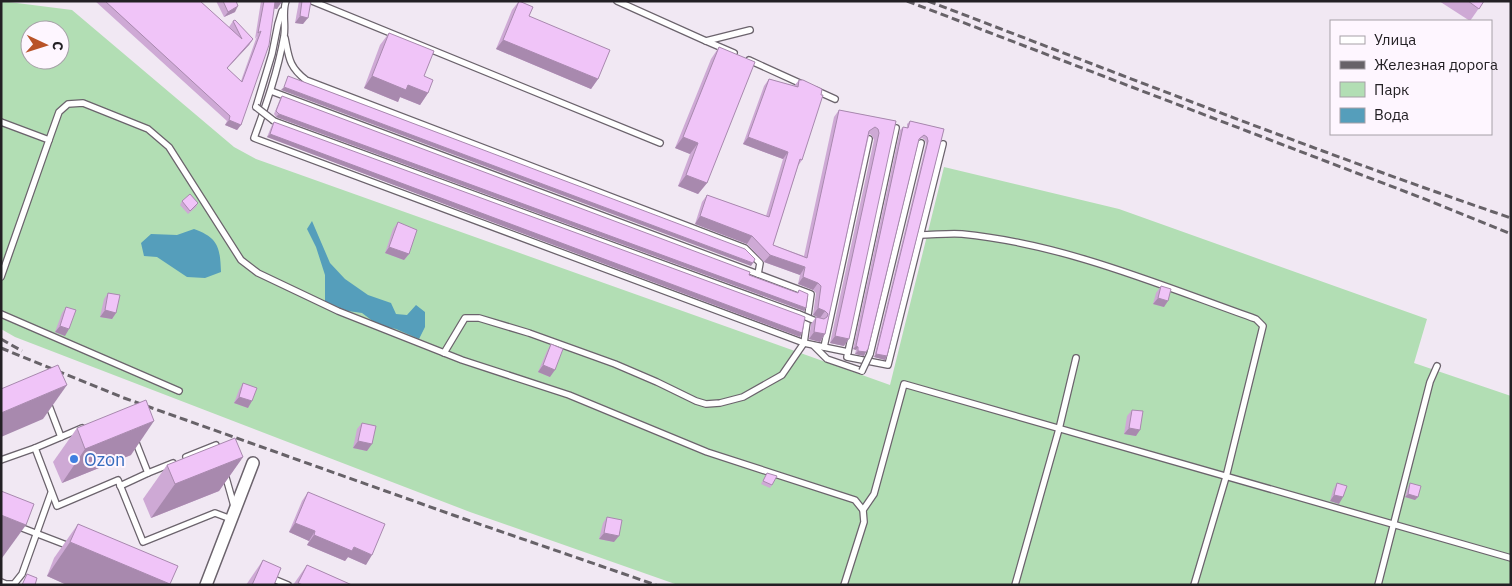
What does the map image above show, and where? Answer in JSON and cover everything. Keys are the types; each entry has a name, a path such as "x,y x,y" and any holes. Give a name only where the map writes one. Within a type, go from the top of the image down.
{"street":[{"path":"206,585 253,463"}],"lane":[{"path":"312,1 660,143"},
{"path":"617,1 835,99"},
{"path":"285,4 285,34 289,61 295,72 306,80 745,248 760,263 758,274"},
{"path":"285,4 256,108 274,120 818,322 828,324"},
{"path":"706,41 750,30"},
{"path":"285,34 272,91 254,138 804,343 848,352"},
{"path":"272,91 811,294 804,343 782,375 742,397 720,404 706,404 696,401 615,364 529,333 479,318 465,318 444,353"},
{"path":"1,278 59,112 68,104 83,103 148,129 169,147 240,260 258,273 338,311 444,353 569,395 707,452 855,500 863,510 864,522 844,585"},
{"path":"1,122 49,140"},
{"path":"896,128 847,357 888,365 943,144"},
{"path":"824,347 869,139"},
{"path":"814,346 828,359 862,371 870,354 921,143"},
{"path":"920,235 961,234 1031,245 1093,261 1256,319 1263,326 1226,477 1194,585"},
{"path":"1,314 179,391"},
{"path":"1015,585 1059,429 1076,358"},
{"path":"1378,585 1430,382 1437,366"},
{"path":"863,510 874,494 904,384 1511,558"},
{"path":"44,393 62,437"},
{"path":"1,460 36,448 88,426"},
{"path":"134,437 148,473"},
{"path":"120,486 216,445 219,454"},
{"path":"36,448 57,506 118,480 143,542 215,513 233,514 221,463"},
{"path":"1,582 14,584 22,574 51,493"},
{"path":"10,523 72,547"},
{"path":"261,573 288,585"}],"green space":[{"path":"1,1 72,10 234,147 256,159 890,385 944,167 1119,209 1427,319 1414,363 1511,396 1511,585 678,585 470,512 15,337 1,329"}],"water":[{"path":"312,221 330,263 345,279 368,295 391,303 396,314 407,315 416,305 425,312 425,327 419,339 396,329 378,325 362,313 348,311 325,302 325,275 316,247 307,229"},
{"path":"194,229 213,240 219,250 221,272 205,278 187,277 157,257 144,256 141,243 151,234 177,235"}],"building":[{"path":"105,1 200,1 242,39 233,21 235,20 253,39 227,68 242,82 261,31 258,33 264,1 281,1 281,3 275,2 269,45 241,125 229,120 230,116"},
{"path":"223,1 236,1 238,6 228,12"},
{"path":"302,1 311,1 308,18 300,16"},
{"path":"519,1 533,7 529,16 610,50 598,79 503,40"},
{"path":"1468,1 1484,1 1479,9"},
{"path":"389,33 434,51 424,76 433,80 428,93 408,85 406,90 372,76"},
{"path":"719,47 755,62 707,183 686,175 698,143 683,137"},
{"path":"288,76 745,249 755,259 753,263 284,87"},
{"path":"769,79 798,87 799,80 803,80 822,89 821,95 823,95 802,160 800,159 773,245 807,258 839,110 896,121 849,339 835,336 879,133 878,129 875,127 869,131 825,334 814,332 816,317 824,319 828,314 818,308 821,286 803,277 805,267 770,255 752,236 700,216 707,195 769,217 788,152 748,137"},
{"path":"282,96 750,272 749,275 798,293 799,290 808,294 806,308 279,114 276,111"},
{"path":"910,121 944,129 887,356 876,354 928,141 924,135 919,139 868,349 866,352 858,351 856,346 903,127 908,128"},
{"path":"274,122 800,315 805,317 802,333 270,134"},
{"path":"190,194 198,203 190,211 182,201"},
{"path":"398,222 417,230 409,254 389,247"},
{"path":"1161,286 1171,289 1168,301 1158,298"},
{"path":"108,293 120,295 116,313 105,310"},
{"path":"66,307 76,310 69,329 60,326"},
{"path":"551,344 563,349 555,370 543,365"},
{"path":"58,365 67,385 1,413 1,389"},
{"path":"243,383 257,388 252,401 239,397"},
{"path":"146,400 154,421 85,449 77,428"},
{"path":"1132,410 1143,411 1140,430 1129,428"},
{"path":"362,423 376,426 372,444 358,441"},
{"path":"235,438 243,457 175,484 167,465"},
{"path":"767,473 777,476 772,485 763,481"},
{"path":"1337,483 1347,486 1343,497 1334,495"},
{"path":"1410,483 1421,486 1418,497 1408,494"},
{"path":"1,491 34,504 26,525 1,515"},
{"path":"308,492 385,524 372,555 354,547 352,551 314,535 315,531 295,523"},
{"path":"607,517 622,520 619,536 604,533"},
{"path":"78,524 178,566 170,584 70,542"},
{"path":"263,560 281,568 274,585 252,585"},
{"path":"307,565 352,585 303,585 298,583"},
{"path":"27,574 37,578 35,585 22,585"}],"railway":[{"path":"907,1 1422,198 1511,234"},
{"path":"928,1 1146,85 1511,218"},
{"path":"1,339 22,351"},
{"path":"1,348 124,398 656,585"}],"place":[{"name":"Ozon","path":"74,459"}]}
